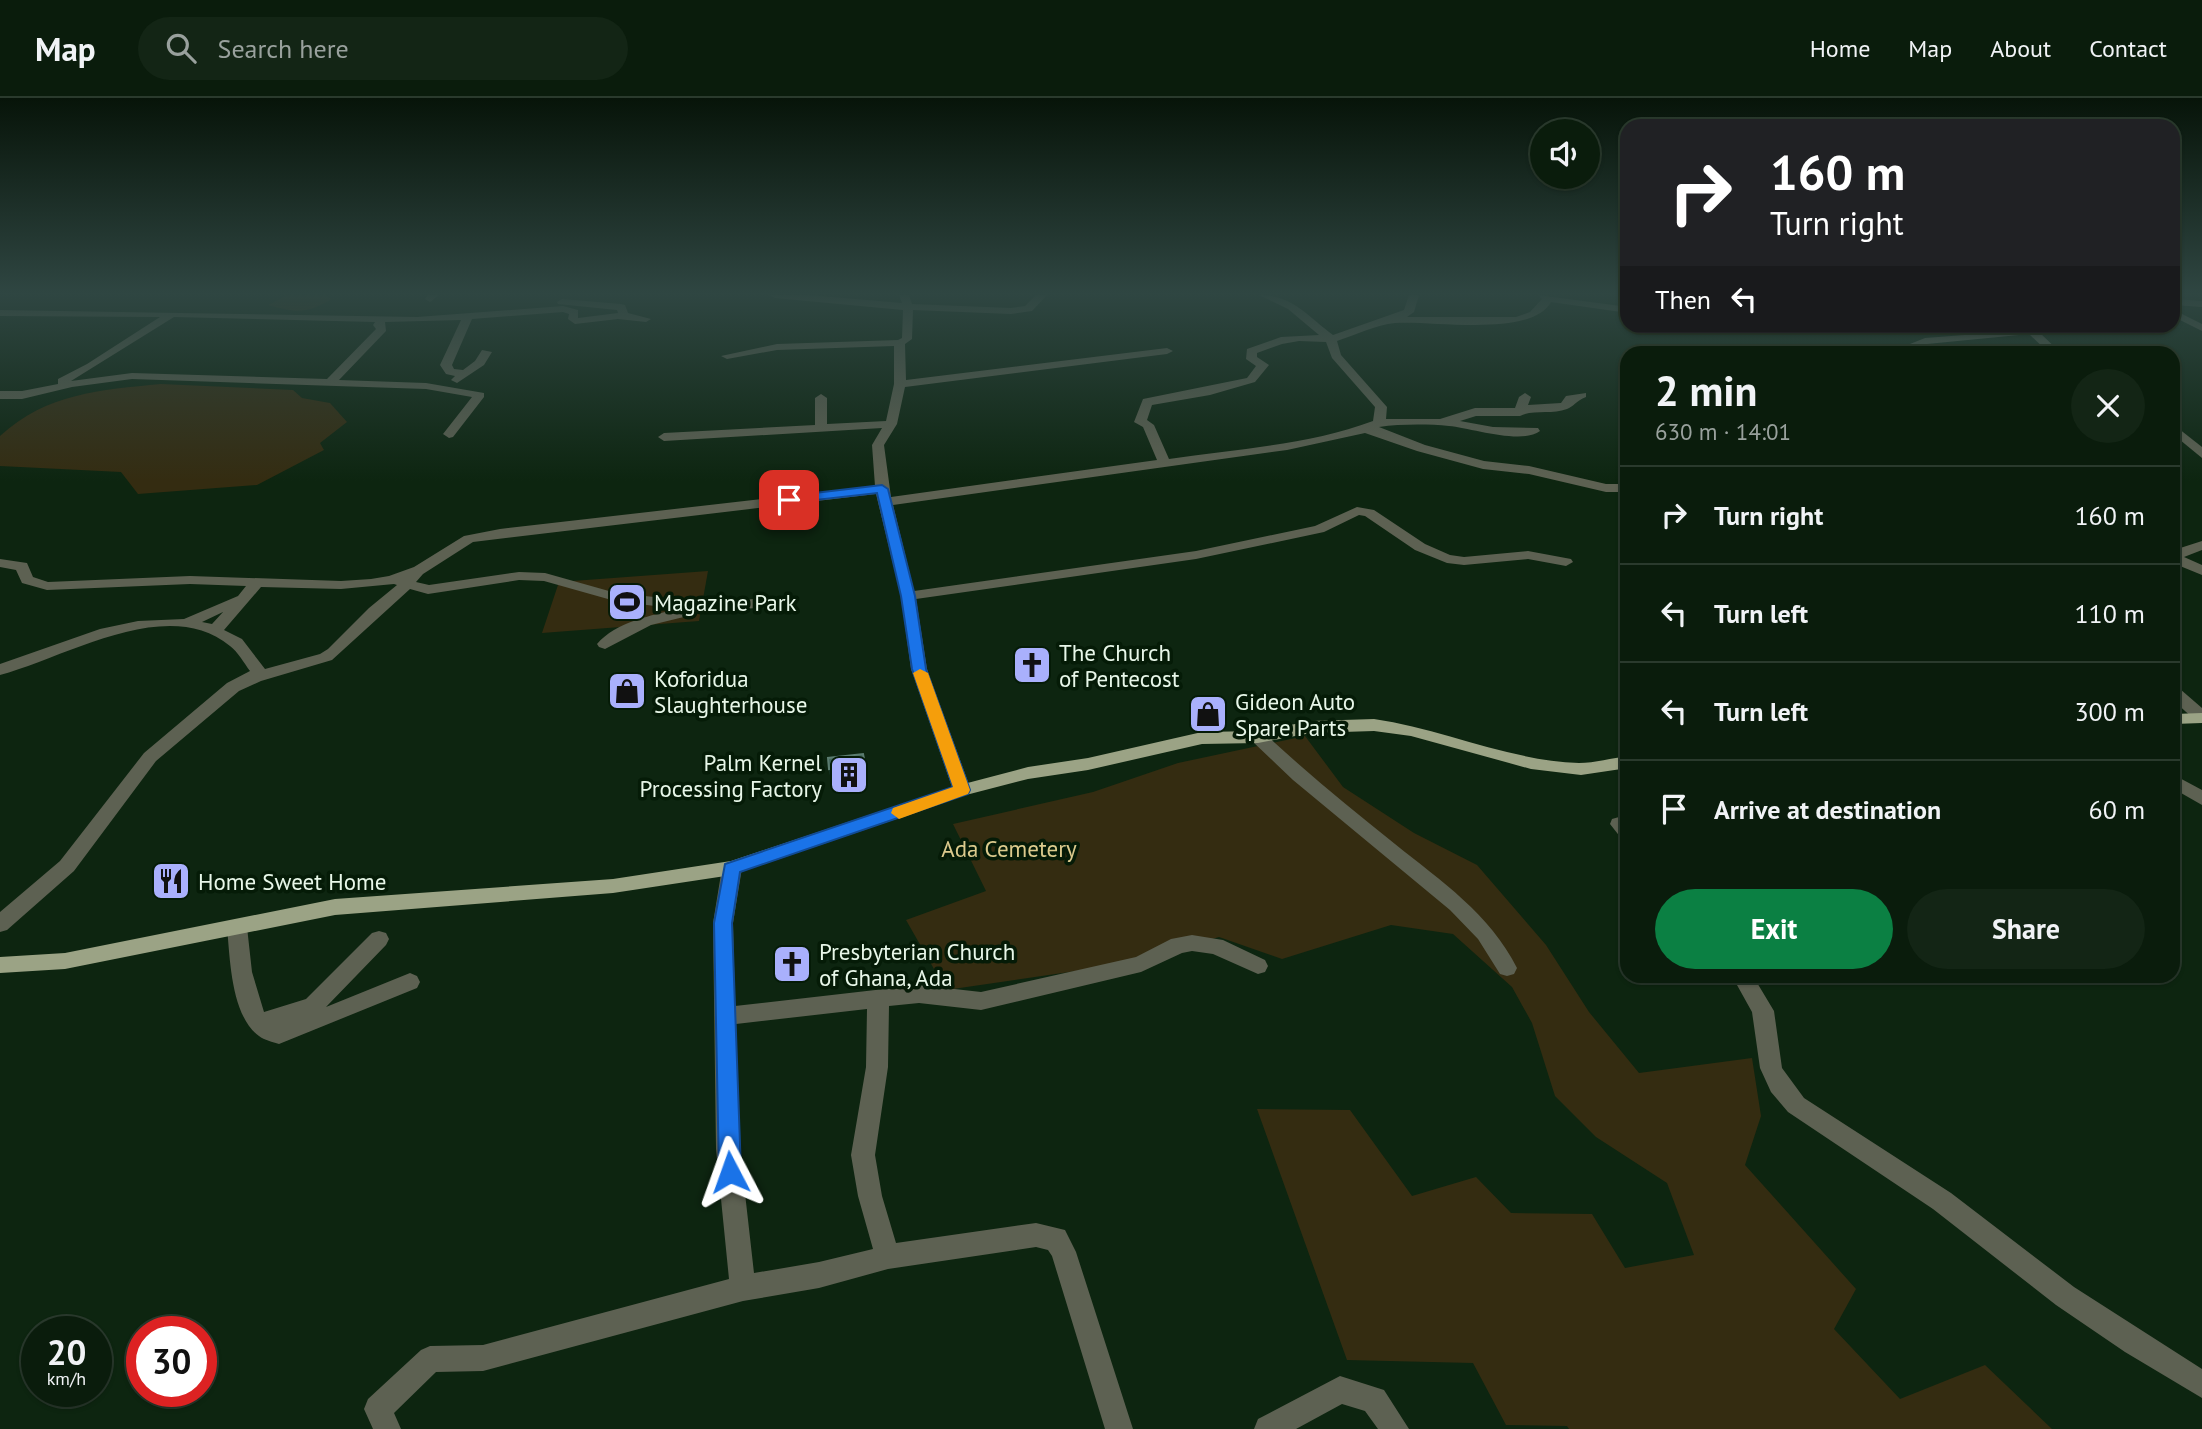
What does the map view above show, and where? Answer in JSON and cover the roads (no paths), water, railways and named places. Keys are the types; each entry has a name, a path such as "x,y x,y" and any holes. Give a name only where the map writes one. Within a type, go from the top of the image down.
{"main road":[{"path":"2180,719 2202,718"},
{"path":"0,965 65,961 334,907 613,887 732,868 962,790 1028,773 1088,764 1202,738 1258,737 1311,727 1374,725 1411,730 1531,762 1581,769 1620,763"}],"street":[{"path":"40,392 105,357"},
{"path":"331,381 354,357"},
{"path":"449,357 446,365 450,372 463,373"},
{"path":"447,390 463,373 480,363 483,357"},
{"path":"900,357 900,384 891,424 878,445 884,495 908,596 919,669 962,790"},
{"path":"900,384 1118,357"},
{"path":"1164,462 1149,425 1140,422 1147,402 1210,391 1251,380 1264,365 1252,357"},
{"path":"1337,357 1381,408 1379,424"},
{"path":"91,366 132,376 238,382 331,381 480,395 449,434"},
{"path":"0,395 40,392 72,384 132,376"},
{"path":"1448,422 1475,412 1513,413 1524,403 1565,406 1570,399 1582,395"},
{"path":"821,398 821,427"},
{"path":"0,563 22,566 27,580 47,586 190,580 341,585 406,578 469,539 500,533 884,495 1164,462 1287,446 1379,424 1448,422 1493,431 1534,430"},
{"path":"664,437 891,424"},
{"path":"1366,429 1483,466 1529,470 1606,488 1620,488"},
{"path":"2180,434 2202,454"},
{"path":"908,596 1196,555 1319,529 1357,511 1369,513 1420,547 1447,559 1464,561 1528,555 1566,562"},
{"path":"2180,553 2202,545"},
{"path":"2180,564 2202,571"},
{"path":"406,578 428,590 519,576 545,577 615,597 712,608"},
{"path":"0,924 67,866 150,757 233,687 255,677 326,657 334,652 374,611 396,597 406,578"},
{"path":"215,629 256,584"},
{"path":"189,622 243,597"},
{"path":"605,644 620,633 666,615 765,602 780,605"},
{"path":"0,670 95,636 153,622 189,622 215,629 234,643 253,662 258,671 255,677"},
{"path":"2180,698 2202,718"},
{"path":"1258,737 1299,776 1457,905 1485,933 1507,968"},
{"path":"2180,785 2202,800"},
{"path":"732,868 723,923 727,1016 727,1149 743,1288"},
{"path":"237,927 246,996 260,1023 271,1034 279,1035 410,982"},
{"path":"260,1023 313,1006 379,939"},
{"path":"727,1016 919,994 981,1001 1141,964 1178,945 1192,943 1216,946 1258,966"},
{"path":"1746,983 1763,1011 1771,1068 1779,1085 1796,1105 1942,1201 2076,1304 2202,1384"},
{"path":"878,999 877,1067 863,1154 888,1257"},
{"path":"387,1429 378,1409 430,1359 483,1358 743,1288 819,1275 888,1257 1037,1235 1056,1238 1063,1252 1119,1429"},
{"path":"1268,1429 1340,1390 1374,1400 1395,1429"}],"place":[{"name":"Magazine Park","path":"627,602"},
{"name":"The Church of Pentecost","path":"1032,665"},
{"name":"Koforidua Slaughterhouse","path":"627,691"},
{"name":"Gideon Auto Spare Parts","path":"1208,714"},
{"name":"Palm Kernel Processing Factory","path":"849,775"},
{"name":"Home Sweet Home","path":"171,881"},
{"name":"Presbyterian Church of Ghana, Ada","path":"792,964"}],"park label":[{"name":"Ada Cemetery","path":"1009,848"}]}
